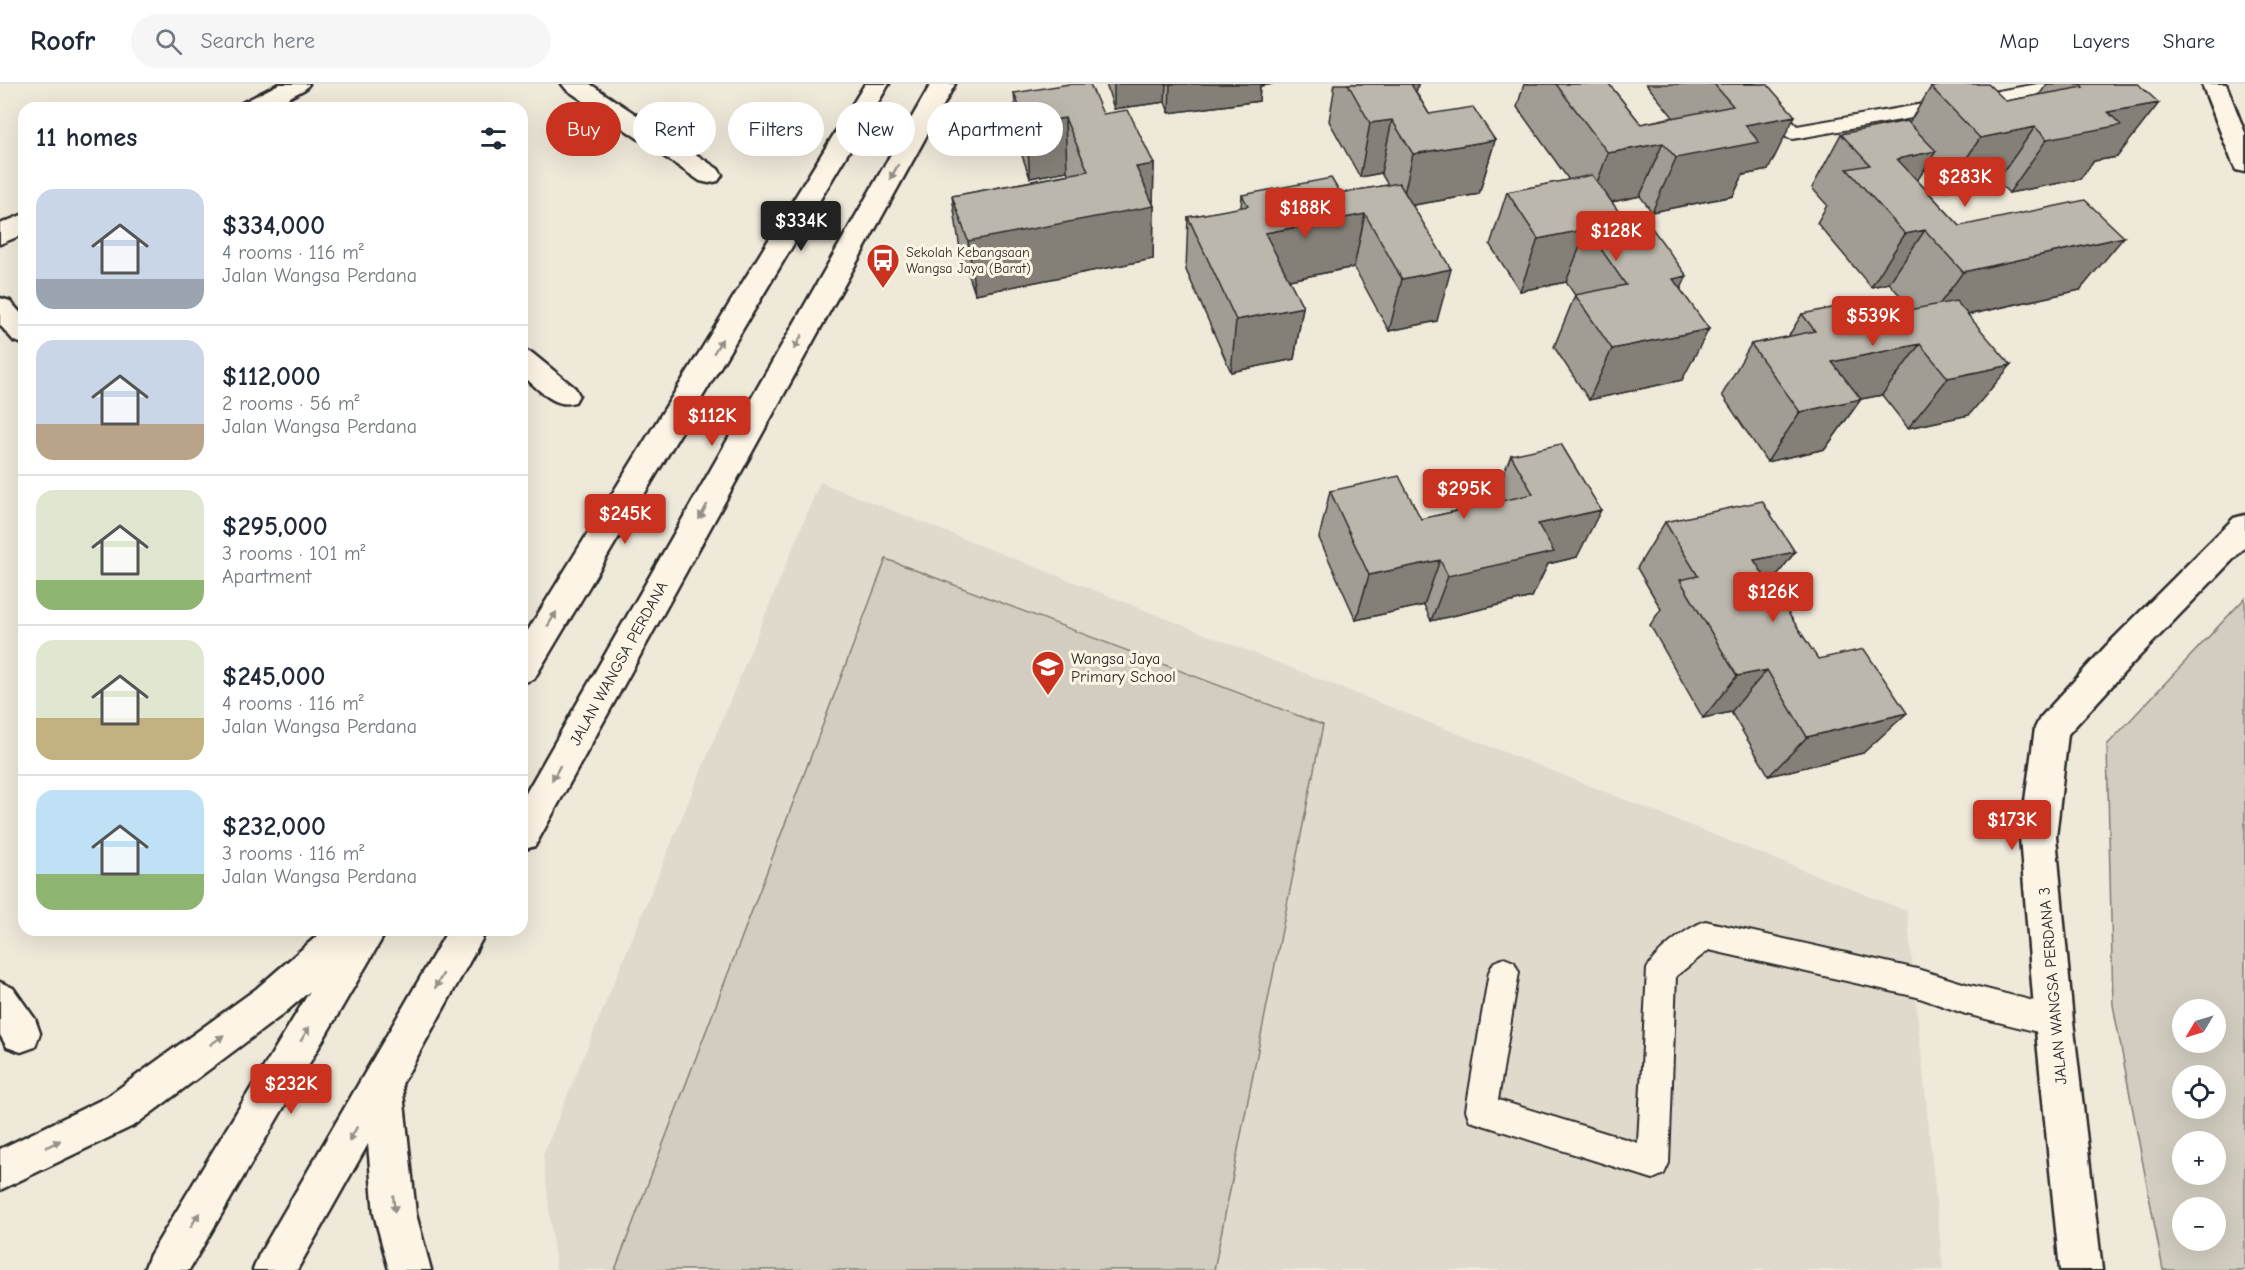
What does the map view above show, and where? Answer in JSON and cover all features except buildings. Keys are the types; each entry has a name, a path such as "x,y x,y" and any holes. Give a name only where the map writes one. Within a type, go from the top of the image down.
{"main road":[{"path":"262,102 297,84"},
{"path":"574,84 709,176"},
{"path":"528,659 877,84"},
{"name":"JALAN WANGSA PERDANA","path":"528,823 943,84"},
{"path":"2214,84 2245,164"},
{"path":"0,235 18,226"},
{"path":"0,308 18,328"},
{"path":"528,365 565,395"},
{"name":"JALAN WANGSA PERDANA 3","path":"2081,1270 2054,1021 2038,837 2052,728 2118,656 2245,527"},
{"path":"0,1170 121,1111 268,1002 345,936"},
{"path":"165,1270 364,936"},
{"path":"274,1270 465,936"},
{"path":"0,1001 21,1033"},
{"path":"382,1083 395,1214 410,1270"}],"lane":[{"path":"1744,84 1793,133 2070,84"},
{"path":"1504,972 1481,1110 1653,1163 1662,969 1705,935 1917,983 1966,999 2054,1021"}],"shaded area":[{"name":"Wangsa Jaya Primary School","path":"820,482 1907,911 1943,1270 556,1270 543,1155"},
{"path":"886,559 1323,725 1214,1270 615,1270"},
{"path":"2245,598 2245,1270 2163,1270 2113,1005 2107,745"}],"place":[{"name":"Sekolah Kebangsaan Wangsa Jaya (Barat)","path":"883,289"},
{"name":"Wangsa Jaya Primary School","path":"1048,696"}]}
